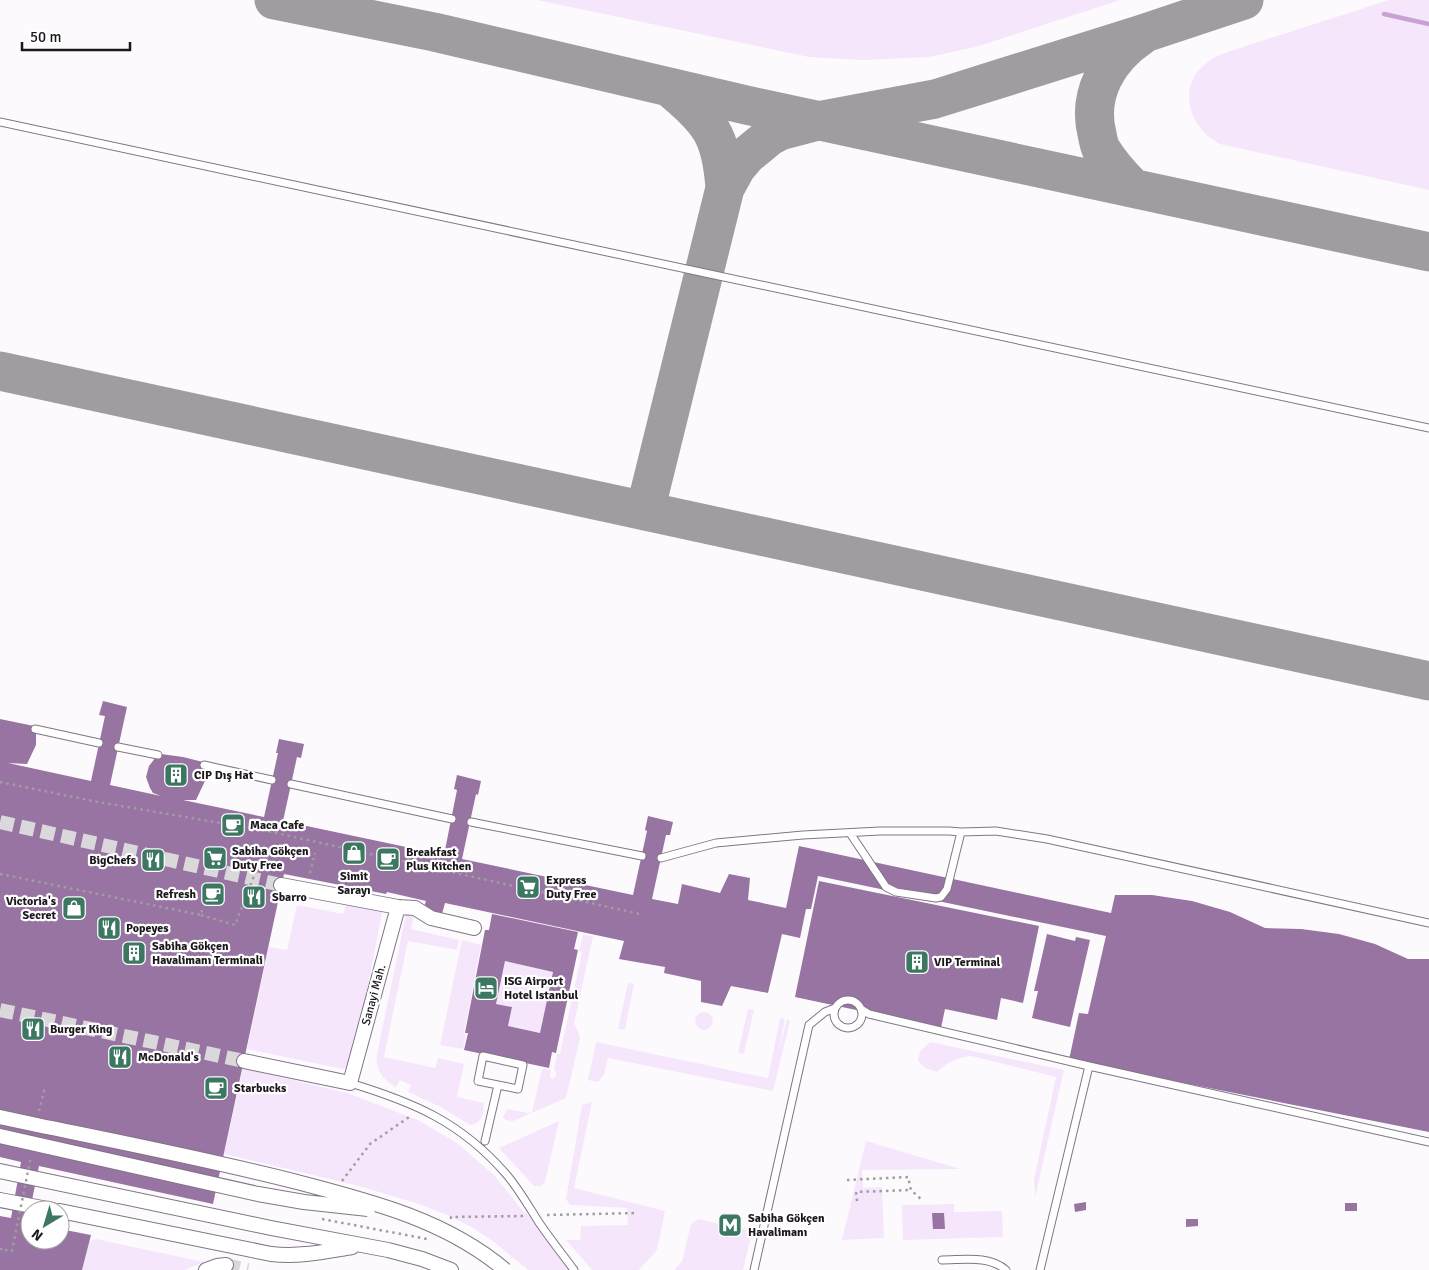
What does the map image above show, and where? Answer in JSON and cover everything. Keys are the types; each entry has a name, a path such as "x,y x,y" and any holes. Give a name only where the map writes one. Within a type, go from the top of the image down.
{"street":[{"path":"281,885 398,907 415,908 431,918 474,928"},
{"name":"Sanayi Mah.","path":"350,1083 398,907"},
{"path":"244,1061 350,1083"},
{"path":"0,1117 38,1118 330,1191 431,1223 465,1242 505,1270"},
{"path":"0,1136 267,1196 311,1203 398,1212"},
{"path":"0,1172 360,1245 422,1259 451,1270"},
{"path":"1,1201 20,1204"},
{"path":"70,1213 271,1254 307,1255 360,1245"},
{"path":"206,1270 226,1265"}],"lane":[{"path":"0,122 1429,428"},
{"path":"35,729 99,743"},
{"path":"118,747 158,755"},
{"path":"204,765 272,780"},
{"path":"291,784 452,818"},
{"path":"471,822 642,856"},
{"path":"661,858 716,843 803,835 880,831 996,831 1047,839 1429,923"},
{"path":"850,833 886,887 896,892 936,898 941,897 947,889 961,832"},
{"path":"754,1270 809,1025 825,1012 835,1008 845,1000 857,1004 862,1015 860,1021 851,1028 846,1028 836,1022 834,1017 835,1008"},
{"path":"860,1009 869,1014 1089,1066 1429,1142"},
{"path":"484,1056 523,1065 518,1089 498,1085 478,1081 484,1056"},
{"path":"1040,1270 1089,1066"},
{"path":"350,1083 395,1097 420,1109 454,1126 477,1144 506,1174 574,1270"},
{"path":"485,1141 498,1085"},
{"path":"942,1260 977,1259 998,1264 1006,1270"}],"path":[{"path":"0,782 98,802 267,831 640,914"},
{"path":"310,873 315,853"},
{"path":"0,874 201,915 235,925 259,863"},
{"path":"201,915 202,910"},
{"path":"38,1118 45,1087"},
{"path":"342,1181 370,1144 420,1109"},
{"path":"0,1249 12,1251 34,1144"},
{"path":"847,1180 908,1177 911,1190 922,1200"},
{"path":"857,1201 856,1192 911,1190"},
{"path":"605,1214 638,1213"},
{"path":"314,1218 433,1240"}],"shaded area":[{"path":"537,0 1120,0 976,47 928,57 864,60 809,57"},
{"path":"1389,0 1429,0 1429,190 1220,144 1209,137 1194,118 1189,95 1191,84 1197,73 1208,61 1227,52"},
{"path":"347,903 382,909 355,1052 349,1066 343,1069 247,1049 269,947 287,950 297,905 343,914"},
{"path":"406,914 414,915 411,929 459,940 457,950 408,941 384,1057 435,1068 438,1058 464,1064 457,1097 484,1103 482,1117 474,1124 470,1125 441,1107 408,1092 411,1085 400,1080 396,1087 384,1078 377,1065 377,1054"},
{"path":"583,935 593,936 574,1024 580,1038 566,1098 513,1121 505,1120 503,1117 507,1109 532,1112 542,1069 551,1070 550,1077 552,1079 556,1076 554,1070 557,1054 560,1054 582,952 579,951"},
{"path":"462,940 481,945 464,1034 466,1035 463,1049 440,1045"},
{"path":"505,961 553,972 540,1033 508,1026 512,1007 496,1004"},
{"path":"628,983 634,984 625,1030 618,1029"},
{"path":"748,1009 754,1010 744,1054 738,1053"},
{"path":"700,1012 708,1012 713,1017 711,1028 700,1030 695,1025 695,1017"},
{"path":"780,1018 785,1019 778,1054 787,1019 790,1021 773,1091 608,1058 604,1075 598,1082 588,1080 596,1042 768,1078"},
{"path":"930,1042 1064,1070 1035,1198 1034,1179 1056,1077 971,1056 952,1061 937,1072 925,1068 918,1061 920,1051"},
{"path":"243,1068 347,1093 418,1120 457,1143 495,1176 522,1210 540,1225 570,1270 528,1270 494,1242 473,1228 450,1216 419,1204 359,1186 224,1154"},
{"path":"592,1102 574,1188 665,1211 657,1250 639,1270 592,1270 566,1240 580,1240 581,1226 628,1225 627,1208 570,1205 566,1199 582,1105"},
{"path":"559,1121 545,1182 541,1186 534,1186 499,1148"},
{"path":"866,1141 960,1169 862,1170 863,1188 882,1187 884,1238 842,1240"},
{"path":"954,1204 954,1212 1002,1211 1003,1237 903,1240 902,1205"},
{"path":"698,1219 752,1231 743,1270 674,1270 682,1261 691,1224"},
{"path":"96,1239 204,1262 185,1270 82,1270 89,1242"}],"building":[{"path":"103,701 127,707 110,785 161,796 153,793 150,788 146,777 149,766 161,754 183,757 203,762 205,781 196,800 183,800 264,817 278,753 276,753 279,739 304,744 301,758 297,757 283,821 444,855 457,790 454,789 457,775 481,781 478,795 476,794 462,859 633,895 647,831 645,830 648,816 673,822 670,835 666,835 652,899 678,904 682,884 720,893 729,874 750,878 748,900 786,908 799,846 1111,913 1115,895 1152,895 1192,901 1230,912 1265,928 1301,929 1339,934 1375,944 1408,959 1429,959 1429,1132 1069,1060 1079,1013 1088,1014 1106,936 818,876 811,909 806,909 800,938 782,934 768,993 731,986 722,1006 701,1002 701,981 664,973 665,967 619,959 624,941 445,903 442,914 423,910 426,901 387,892 386,894 284,874 213,1204 39,1166 32,1200 20,1200 20,1250 70,1250 70,1231 91,1235 82,1270 0,1270 0,1216 11,1218 21,1162 0,1157 0,719 34,726 36,734 36,745 27,764 8,763 91,781 105,716 99,715"},
{"name":"VIP Terminal","path":"819,881 1039,926 1023,1003 1001,998 997,1020 945,1009 941,1028 795,997"},
{"name":"ISG Airport Hotel Istanbul","path":"492,914 578,932 574,949 578,950 556,1053 552,1052 549,1068 464,1050 468,1033 465,1033 485,930 489,930","holes":["505,961 553,972 540,1033 508,1026 512,1007 496,1004"]},
{"path":"1047,934 1075,941 1076,937 1090,940 1070,1027 1032,1018 1038,991 1034,991"},
{"path":"1086,1202 1086,1210 1075,1212 1074,1204"},
{"path":"1345,1203 1357,1203 1357,1211 1345,1211"},
{"path":"932,1213 944,1213 945,1229 933,1229"},
{"path":"1186,1219 1198,1219 1198,1226 1186,1227"}],"waterway":[{"path":"1384,14 1429,24"}],"taxiway":[{"path":"274,0 434,32 746,105 1429,252"},
{"path":"645,511 725,188 736,168 747,155 769,137 780,131 818,121 935,99 1244,0"},
{"path":"1133,188 1116,170 1101,149 1095,119 1095,105 1098,91 1110,66 1129,45 1141,36"},
{"path":"669,87 704,120 711,130 720,154 725,188"},
{"path":"0,371 1429,681"}],"tunnel":[{"path":"0,822 281,885"},
{"path":"0,1010 244,1061"},
{"path":"226,1265 248,1270"}],"place":[{"name":"CIP Dış Hat","path":"176,775"},
{"name":"Maca Cafe","path":"233,825"},
{"name":"Simit Sarayı","path":"354,853"},
{"name":"Sabiha Gökçen Duty Free","path":"215,858"},
{"name":"Breakfast Plus Kitchen","path":"388,859"},
{"name":"BigChefs","path":"153,860"},
{"name":"Express Duty Free","path":"528,887"},
{"name":"Refresh","path":"213,894"},
{"name":"Sbarro","path":"254,897"},
{"name":"Victoria's Secret","path":"74,908"},
{"name":"Popeyes","path":"109,928"},
{"name":"Sabiha Gökçen Havalimanı Terminali","path":"134,953"},
{"name":"VIP Terminal","path":"917,962"},
{"name":"ISG Airport Hotel Istanbul","path":"486,988"},
{"name":"Burger King","path":"33,1029"},
{"name":"McDonald's","path":"120,1057"},
{"name":"Starbucks","path":"216,1088"},
{"name":"Sabiha Gökçen Havalimanı","path":"730,1225"}]}
